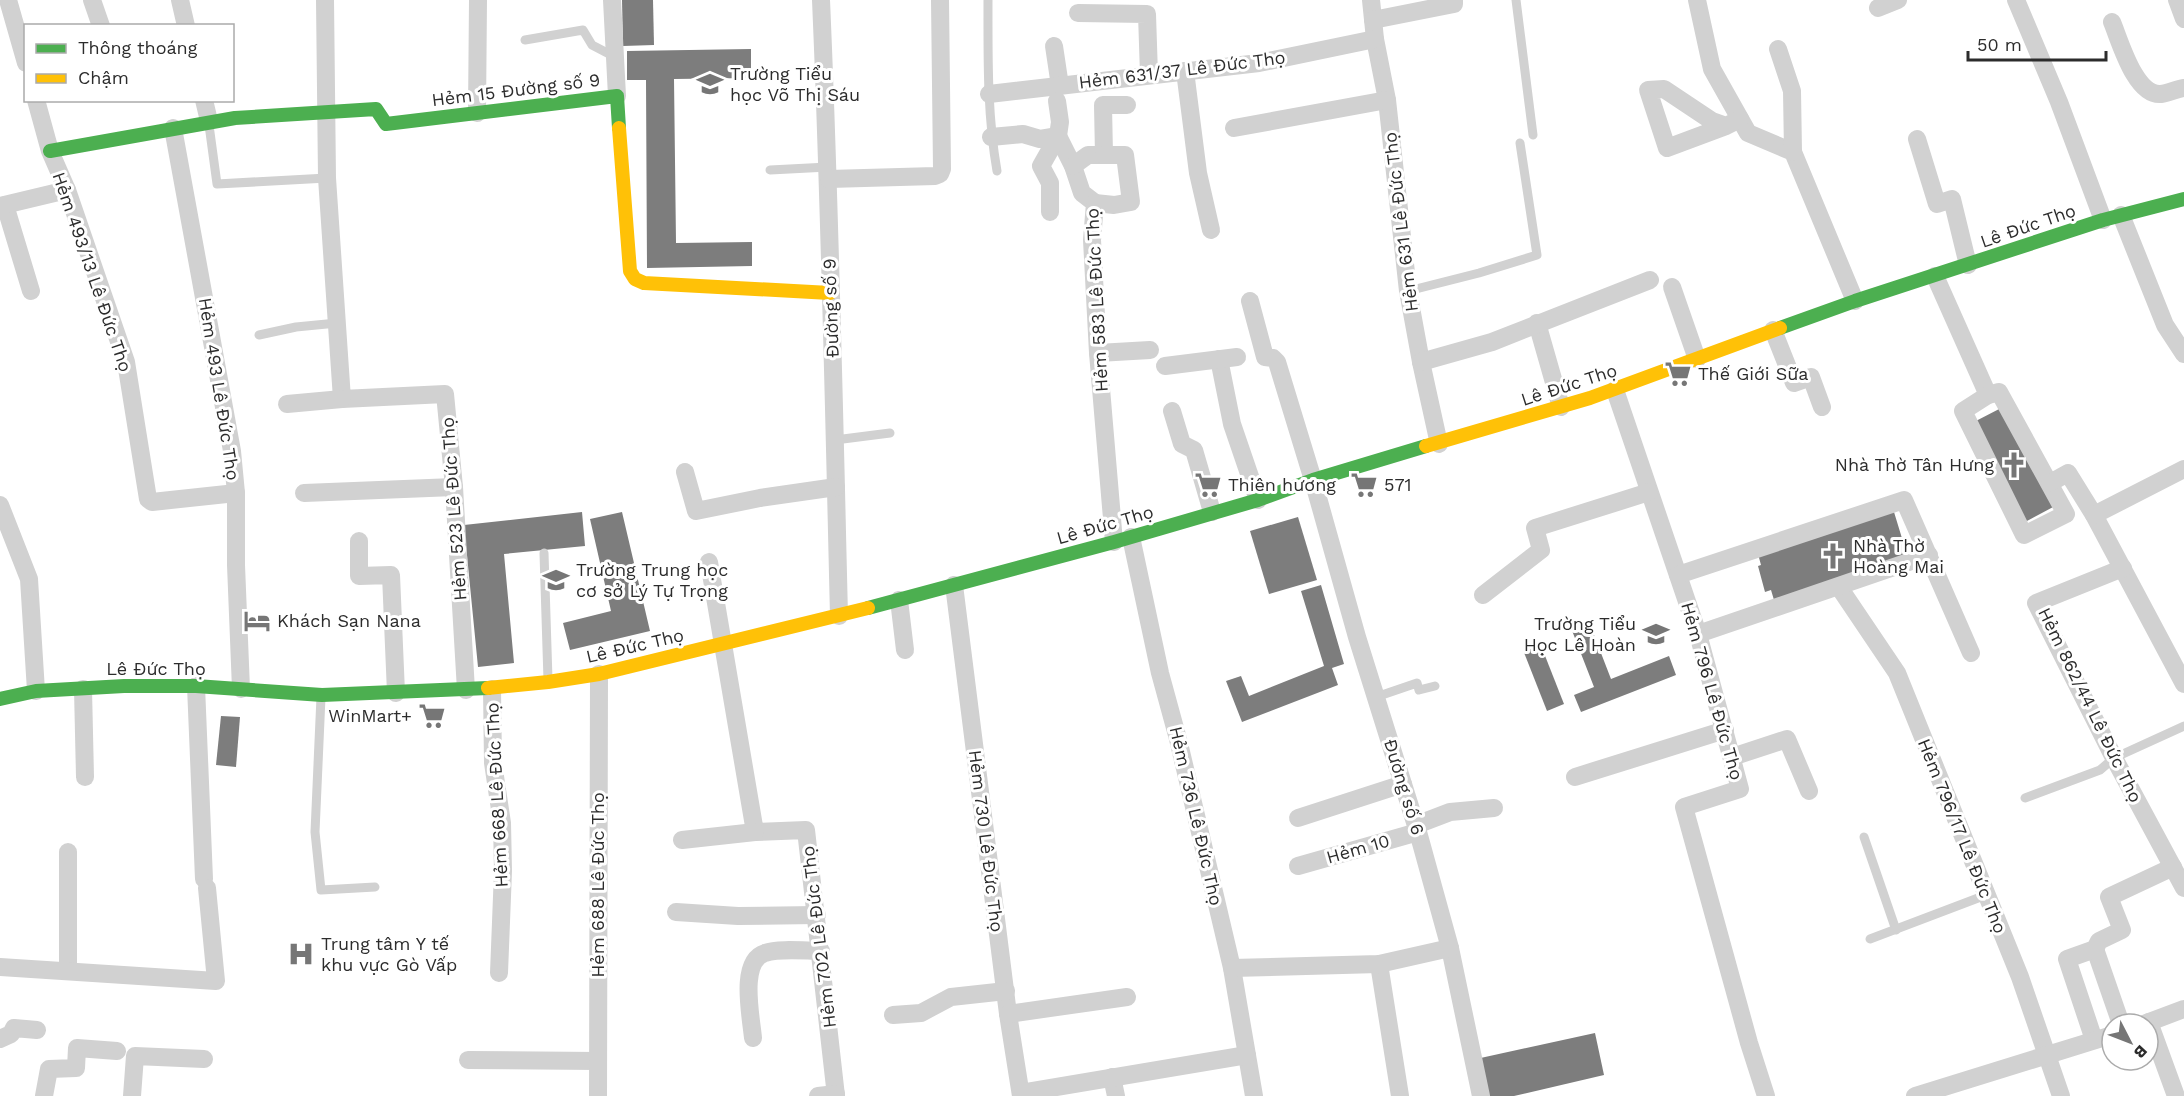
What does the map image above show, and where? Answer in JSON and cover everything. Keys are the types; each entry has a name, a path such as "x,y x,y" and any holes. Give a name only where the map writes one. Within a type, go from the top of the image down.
{"main road":[{"name":"Hẻm 15 Đường số 9","path":"50,151 208,121 376,109 386,124 617,96 630,271 635,279 644,284 830,293"},
{"name":"Lê Đức Thọ","path":"0,699 36,691 196,686 322,695 396,693 492,688 599,674 839,616 1123,540 1258,500 1313,480 1615,390 1855,301 2112,218 2184,199"}],"street":[{"path":"8,0 24,56"},
{"path":"92,0 99,24"},
{"path":"180,0 186,24"},
{"path":"287,404 342,399 327,178 325,0"},
{"path":"477,113 478,0"},
{"path":"612,0 617,96"},
{"name":"Đường số 9","path":"821,0 828,173 839,616"},
{"path":"828,173 935,176 940,174 942,168 940,0"},
{"name":"Hẻm 631 Lê Đức Thọ","path":"1371,0 1375,39 1387,100 1408,291 1439,444"},
{"path":"1373,20 1454,4 1454,0"},
{"path":"1697,0 1712,69 1733,122 1748,133 1793,152"},
{"path":"1878,8 1898,0"},
{"path":"2016,0 2112,218 2165,325 2184,354"},
{"path":"2177,0 2184,19"},
{"path":"1078,13 1147,14 1149,75"},
{"path":"2112,22 2131,69 2141,84 2151,92 2162,94 2184,88"},
{"name":"Hẻm 631/37 Lê Đức Thọ","path":"989,94 1059,93 1149,75 1259,63 1375,39"},
{"path":"1050,212 1050,183 1041,166 1058,136 1060,122 1054,46"},
{"path":"1778,49 1792,91 1793,152 1855,301"},
{"path":"1185,71 1198,173 1211,230"},
{"path":"1234,128 1387,100"},
{"name":"Hẻm 493/13 Lê Đức Thọ","path":"37,102 50,151 67,190 126,362 148,499 152,502 236,493"},
{"path":"204,102 208,121"},
{"path":"1104,155 1103,105 1127,105"},
{"name":"Hẻm 493 Lê Đức Thọ","path":"173,128 232,451 236,493 236,565 241,689"},
{"path":"991,137 1023,134 1040,139 1058,136"},
{"name":"Hẻm 583 Lê Đức Thọ","path":"1058,136 1073,166 1082,193 1095,203 1092,240 1098,353 1123,540"},
{"path":"1917,139 1937,204 1952,199 1968,265"},
{"path":"1073,166 1088,155 1125,155 1131,202 1114,205 1095,203"},
{"path":"31,291 2,206 67,190"},
{"path":"1935,276 1989,395"},
{"path":"1421,362 1492,342 1650,280"},
{"path":"1672,287 1697,359"},
{"name":"Đường số 6","path":"1250,301 1265,357 1273,358 1276,362 1417,829 1450,948 1481,1096"},
{"path":"1537,323 1561,407"},
{"path":"1773,330 1794,382 1811,377 1822,407"},
{"path":"1098,353 1150,350"},
{"path":"1165,366 1228,358 1232,424 1258,500"},
{"name":"Hẻm 796 Lê Đức Thọ","path":"1615,390 1698,634 1740,789 1684,807 1749,1043 1766,1096"},
{"path":"1999,392 2066,514 2024,535 1963,411 1989,395 1999,392"},
{"name":"Hẻm 523 Lê Đức Thọ","path":"342,399 445,394 454,487 466,690"},
{"path":"1172,411 1182,444 1194,450 1212,512"},
{"path":"2094,515 2184,470"},
{"path":"685,472 696,511 760,498 836,487"},
{"path":"2050,483 2068,473 2094,515 2184,684"},
{"path":"304,493 454,487"},
{"path":"1483,595 1541,550 1534,528 1650,492"},
{"path":"1678,575 1904,500 1971,652"},
{"path":"0,505 29,579 36,691"},
{"name":"Hẻm 736 Lê Đức Thọ","path":"1123,540 1178,739 1232,968 1254,1096"},
{"path":"359,541 359,576 391,575 396,693"},
{"path":"1698,634 1929,555"},
{"path":"709,562 721,644 755,832"},
{"name":"Hẻm 862/44 Lê Đức Thọ","path":"2123,568 2036,603 2114,758 2184,888"},
{"name":"Hẻm 730 Lê Đức Thọ","path":"954,585 1008,1014 1021,1095"},
{"name":"Hẻm 796/17 Lê Đức Thọ","path":"1839,587 1897,673 2020,977 2061,1096"},
{"path":"899,600 905,650"},
{"name":"Hẻm 688 Lê Đức Thọ","path":"598,1096 599,674"},
{"path":"0,967 216,981 205,883 196,686"},
{"name":"Hẻm 668 Lê Đức Thọ","path":"492,688 493,763 502,823 503,871 499,973"},
{"path":"83,689 85,777"},
{"path":"1575,777 1725,730"},
{"path":"1732,757 1787,739 1809,791"},
{"path":"1298,818 1403,784"},
{"name":"Hẻm 10","path":"1298,866 1417,829 1450,812 1494,808"},
{"name":"Hẻm 702 Lê Đức Thọ","path":"682,840 755,832 806,830 836,1095"},
{"path":"68,852 68,970"},
{"path":"2100,1030 2067,959 2095,949 2099,941 2122,930 2109,897 2173,867"},
{"path":"676,912 738,916 817,915"},
{"path":"1232,968 1379,964 1450,948"},
{"path":"2095,949 2117,1012"},
{"path":"753,1038 749,981 750,968 757,956 768,952 821,951"},
{"path":"1379,964 1400,1096"},
{"path":"893,1015 921,1013 951,997 1006,991"},
{"path":"1008,1014 1127,997"},
{"path":"2160,1018 2184,1009"},
{"path":"0,1039 11,1034 14,1028 37,1030"},
{"path":"1915,1096 2100,1038"},
{"path":"44,1096 49,1069 76,1068 77,1048 117,1051"},
{"path":"1021,1095 1112,1077 1247,1055"},
{"path":"132,1096 135,1056 204,1059"},
{"path":"2160,1056 2176,1096"},
{"path":"468,1060 598,1061"},
{"path":"1112,1077 1116,1096"},
{"path":"818,1096 836,1095"}],"lane":[{"path":"988,0 991,137 997,171"},
{"path":"1516,0 1533,135"},
{"path":"525,40 583,30 592,45 615,57"},
{"path":"208,121 217,184 327,178"},
{"path":"1408,291 1537,255 1520,143"},
{"path":"770,170 828,173"},
{"path":"259,334 337,323"},
{"path":"835,440 890,433"},
{"path":"544,553 548,682"},
{"path":"1376,697 1417,683 1419,690 1435,686"},
{"path":"322,695 315,832 321,890 375,887"},
{"path":"2025,798 2100,770 2114,758 2184,726"},
{"path":"1864,837 1896,930"},
{"path":"1870,939 1986,895"}],"building":[{"path":"622,0 653,0 654,45 623,46"},
{"path":"751,49 751,78 674,79 676,243 752,242 752,266 647,268 646,80 627,80 627,51"},
{"name":"Nhà Thờ Tân Hưng","path":"2003,407 2055,506 2025,522 1972,423"},
{"path":"582,512 585,546 504,554 514,663 478,667 464,525"},
{"path":"622,512 650,631 570,650 563,623 611,611 590,519"},
{"name":"Nhà Thờ Hoàng Mai","path":"1894,512 1908,558 1774,600 1771,590 1765,592 1758,566 1761,565 1758,554"},
{"path":"1298,517 1317,580 1269,594 1250,531"},
{"path":"1321,585 1344,664 1332,668 1338,685 1242,722 1226,681 1241,676 1249,696 1324,666 1301,591"},
{"path":"1589,622 1611,679 1669,656 1676,675 1581,712 1574,695 1594,687 1571,628"},
{"path":"1540,643 1564,704 1547,711 1523,650"},
{"path":"221,716 240,717 236,767 216,765"},
{"path":"1595,1033 1604,1075 1514,1096 1483,1096 1476,1059"}],"traffic: fast":[{"path":"50,151 235,118 376,109 386,124 617,96 619,128"},
{"path":"1780,328 1855,301 2103,220 2184,199"},
{"path":"868,608 1114,542 1258,500 1313,480 1426,446"},
{"path":"0,699 36,691 124,686 196,686 322,695 488,688"}],"traffic: slow":[{"path":"619,128 630,271 635,279 644,283 830,293"},
{"path":"1426,446 1590,398 1780,328"},
{"path":"488,688 599,674 868,608"}],"place":[{"name":"Trường Tiểu học Võ Thị Sáu","path":"710,84"},
{"name":"Thế Giới Sữa","path":"1678,374"},
{"name":"Nhà Thờ Tân Hưng","path":"2014,465"},
{"name":"Thiên hương","path":"1208,485"},
{"name":"571","path":"1364,485"},
{"name":"Nhà Thờ Hoàng Mai","path":"1833,556"},
{"name":"Trường Trung học cơ sở Lý Tự Trọng","path":"556,580"},
{"name":"Khách Sạn Nana","path":"257,621"},
{"name":"Trường Tiểu Học Lê Hoàn","path":"1656,634"},
{"name":"WinMart+","path":"432,716"},
{"name":"Trung tâm Y tế khu vực Gò Vấp","path":"301,954"}]}
